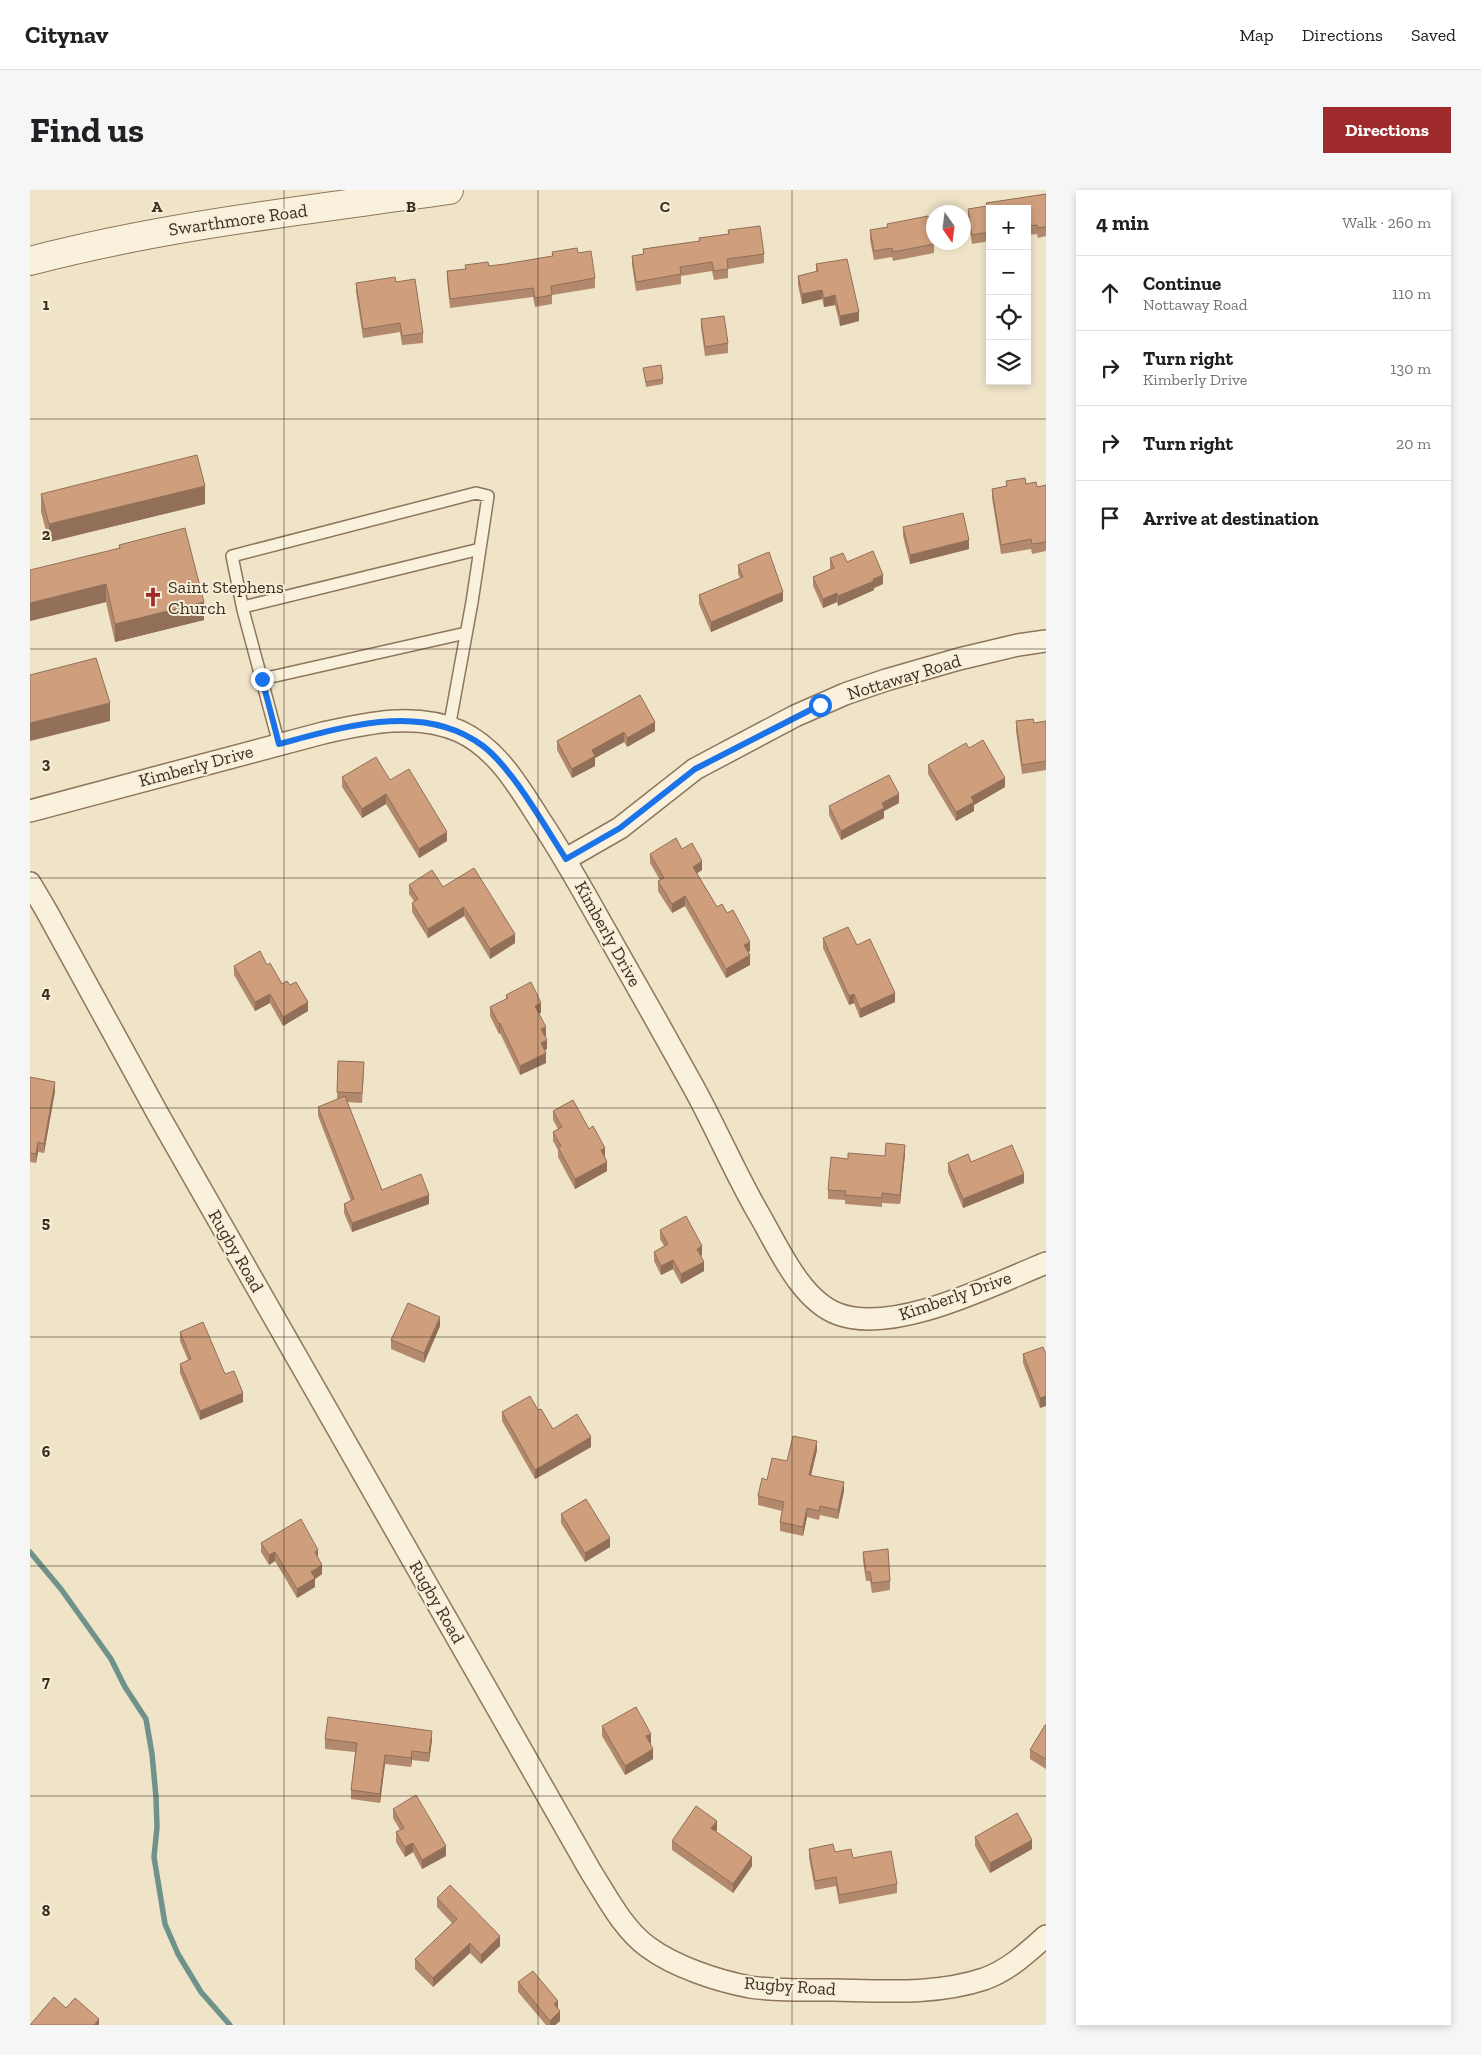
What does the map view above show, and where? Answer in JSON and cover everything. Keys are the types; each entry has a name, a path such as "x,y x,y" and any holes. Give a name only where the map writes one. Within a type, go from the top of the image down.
{"street":[{"name":"Swarthmore Road","path":"30,260 97,243 168,230 448,190"},
{"name":"Nottaway Road","path":"566,859 620,828 695,769 795,716 845,694 886,680 959,659 1018,645 1046,641"},
{"name":"Kimberly Drive","path":"30,811 357,725 394,721 432,723 459,731 484,747 518,785 566,859 695,1090 752,1202 801,1285 821,1305 837,1314 858,1319 890,1319 934,1308 1046,1264"},
{"name":"Rugby Road","path":"30,883 159,1116 591,1872 616,1911 638,1939 649,1948 702,1974 751,1987 796,1990 909,1991 933,1990 984,1978 1004,1970 1020,1959 1046,1936"}],"lane":[{"path":"279,744 243,608 232,556 476,493 488,496 449,728"},
{"path":"243,608 480,549"},
{"path":"262,679 466,633"}],"building":[{"path":"1046,194 1046,227 1038,228 1037,225 1031,226 1031,205 987,205 986,203"},
{"path":"986,206 986,233 972,235 971,209"},
{"path":"926,216 926,246 893,252 892,248 874,251 870,230 888,227 887,224"},
{"path":"760,226 764,254 727,259 728,269 714,271 712,262 680,267 681,274 636,282 632,256 644,254 643,249 700,241 699,238 729,234 728,230"},
{"path":"577,248 578,253 591,251 595,278 551,286 552,295 535,298 533,288 450,299 447,271 466,269 465,265 488,262 489,266 553,256 552,252"},
{"path":"847,259 859,312 840,316 835,295 824,298 822,290 802,294 798,276 818,271 816,264"},
{"path":"395,277 396,282 415,279 423,333 402,336 400,323 363,329 356,283"},
{"path":"724,316 728,343 705,347 701,319"},
{"path":"661,365 663,379 646,382 643,368"},
{"path":"197,455 205,486 49,524 41,494"},
{"path":"1025,478 1026,484 1036,482 1037,487 1046,485 1046,542 1032,544 1031,539 1001,545 992,489 1007,486 1006,481"},
{"path":"963,513 969,540 910,555 903,527"},
{"path":"185,528 204,602 115,624 106,584 30,603 30,570 120,548 119,545"},
{"path":"873,551 883,575 873,579 874,581 838,596 837,593 823,599 813,577 834,568 830,558 843,553 847,562"},
{"path":"769,552 783,592 711,622 699,595 743,577 738,565"},
{"path":"96,658 110,703 30,723 30,675"},
{"path":"640,695 655,722 627,738 624,732 592,750 595,756 572,769 557,741"},
{"path":"1033,719 1034,723 1046,721 1046,761 1022,765 1016,721"},
{"path":"983,740 1005,778 971,797 974,802 956,812 928,765 966,743 969,748"},
{"path":"376,757 390,780 409,769 447,832 419,849 386,794 362,809 342,777"},
{"path":"889,775 899,794 882,803 884,808 841,831 829,806"},
{"path":"676,838 682,849 692,843 702,861 693,867 717,907 722,904 727,913 733,910 750,942 744,945 750,955 726,969 685,896 672,904 658,881 664,878 650,854"},
{"path":"474,868 515,934 490,949 464,907 428,929 412,903 418,899 409,885 432,870 443,887"},
{"path":"848,927 857,945 870,939 895,993 860,1009 854,994 849,996 823,938"},
{"path":"260,951 267,965 270,963 282,984 287,981 290,985 296,982 308,1002 283,1017 270,994 255,1002 234,966"},
{"path":"531,982 541,1003 535,1006 546,1027 541,1029 547,1040 541,1043 546,1053 520,1066 500,1023 490,1007 508,998 506,995"},
{"path":"338,1061 364,1062 362,1093 337,1092"},
{"path":"30,1077 55,1082 44,1144 38,1142 36,1154 30,1153"},
{"path":"345,1096 382,1190 421,1174 429,1195 352,1223 344,1204 354,1199 318,1107"},
{"path":"573,1100 589,1129 593,1126 605,1148 601,1150 607,1162 575,1179 558,1147 561,1146 553,1132 562,1127 553,1111"},
{"path":"886,1143 905,1145 900,1195 882,1193 882,1198 845,1195 846,1191 828,1190 831,1157 848,1159 848,1153 885,1156"},
{"path":"1012,1145 1024,1174 963,1199 948,1163 968,1154 971,1162"},
{"path":"686,1216 702,1246 697,1249 704,1262 681,1274 673,1260 661,1266 654,1252 668,1244 660,1230"},
{"path":"408,1303 440,1317 424,1353 391,1340"},
{"path":"203,1322 225,1374 234,1371 243,1393 200,1411 180,1364 191,1359 180,1332"},
{"path":"1043,1347 1046,1352 1046,1396 1040,1398 1023,1354"},
{"path":"530,1396 538,1410 541,1409 553,1429 577,1414 591,1437 535,1470 502,1412"},
{"path":"793,1436 817,1441 809,1475 844,1482 838,1510 820,1506 819,1511 807,1508 803,1527 780,1522 784,1502 758,1496 762,1478 767,1480 772,1458 787,1461"},
{"path":"586,1499 610,1538 585,1553 561,1514"},
{"path":"301,1519 318,1550 315,1552 322,1565 311,1572 315,1578 297,1589 275,1552 269,1555 261,1543"},
{"path":"888,1549 890,1581 872,1583 870,1572 866,1572 863,1552"},
{"path":"636,1707 651,1734 646,1736 653,1749 625,1766 602,1726"},
{"path":"328,1717 432,1731 429,1753 412,1751 411,1758 385,1755 380,1794 351,1790 357,1743 325,1739"},
{"path":"1046,1725 1046,1759 1030,1750"},
{"path":"416,1795 446,1846 422,1860 413,1843 405,1847 396,1832 404,1828 393,1809"},
{"path":"696,1806 717,1821 711,1828 752,1857 733,1884 672,1841"},
{"path":"1017,1813 1032,1840 990,1863 975,1837"},
{"path":"833,1844 835,1852 851,1849 853,1858 891,1851 897,1884 839,1895 836,1877 815,1881 809,1849"},
{"path":"450,1885 500,1936 481,1955 470,1943 433,1978 415,1959 457,1919 437,1898"},
{"path":"533,1971 558,2001 554,2004 560,2011 550,2021 518,1982"},
{"path":"54,1997 66,2008 75,1998 99,2019 94,2025 30,2025"}],"waterway":[{"path":"30,1552 61,1589 111,1659 125,1687 146,1719 152,1754 156,1797 157,1827 154,1857 165,1924 178,1954 201,1992 230,2025"}],"place":[{"name":"Saint Stephens Church","path":"153,597"}],"route":[{"path":"262,679 279,744 366,723 394,721 432,723 459,731 484,747 518,785 566,859 620,828 695,769 795,716 820,705"}]}
